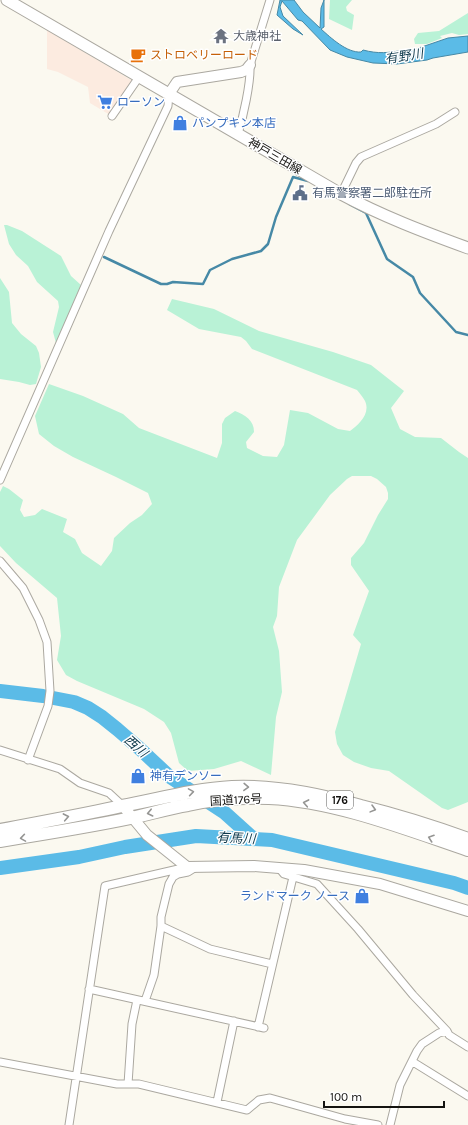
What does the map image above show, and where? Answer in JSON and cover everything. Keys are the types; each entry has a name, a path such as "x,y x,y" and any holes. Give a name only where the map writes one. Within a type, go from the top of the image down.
{"highway":[{"name":"国道176号","path":"0,830 123,806 175,794 233,787 277,788 322,795 396,815 468,839"},
{"name":"国道176号","path":"0,841 133,817 188,804 217,800 269,798 336,808 394,825 468,850"}],"main road":[{"name":"神戸三田線","path":"7,0 368,209 468,248"}],"street":[{"path":"238,134 250,74 250,65 270,0"},
{"path":"0,480 110,232 168,106 169,94 177,82 241,72 246,70 250,65"},
{"path":"112,116 139,77"},
{"path":"341,194 356,163 361,157 436,124 455,112"},
{"path":"0,561 24,588 39,620 47,642 50,691 48,706 28,760"},
{"path":"0,750 60,769 80,783 109,793 133,817 147,835 188,865"},
{"path":"145,1001 154,975 161,926 160,917 169,884 172,877 188,872 188,865"},
{"path":"69,1125 105,886 188,865 254,866 322,873 380,884 468,911"},
{"path":"279,868 284,874 317,884 358,929 413,995 449,1035 468,1047"},
{"path":"89,989 261,1028 272,964 293,877"},
{"path":"161,926 210,949 272,964"},
{"path":"128,1084 132,1024 137,1000"},
{"path":"217,1102 234,1021"},
{"path":"390,1125 400,1085 413,1062 417,1051 422,1044 439,1033 447,1031"},
{"path":"0,1062 117,1084 139,1084 247,1110 259,1100 270,1098 345,1119 378,1125"},
{"path":"413,1062 468,1096"}],"shaded area":[{"path":"47,30 131,80 132,84 110,115 90,103 88,87 58,72 47,69"}],"green space":[{"path":"330,0 352,0 346,7 347,11 354,15 352,30 329,19"},
{"path":"468,13 468,34 459,35 452,33 440,36 442,38 427,44 415,44 414,39 418,33 439,31"},
{"path":"4,225 22,231 61,256 71,276 81,285 56,343 53,332 59,307 58,301 37,282 28,266 16,255 9,244"},
{"path":"0,278 9,292 12,323 21,334 36,346 39,353 41,367 36,384 30,385 0,379"},
{"path":"172,299 214,309 259,331 333,352 371,365 404,391 391,408 400,429 415,437 441,438 468,458 468,802 448,810 442,808 389,771 371,768 354,762 343,755 337,744 335,732 361,644 353,635 369,591 351,565 351,558 364,543 388,499 386,487 371,476 352,476 330,495 297,540 279,587 277,616 273,627 279,651 282,692 276,717 271,775 241,761 214,769 188,771 179,763 171,733 164,722 144,709 66,675 57,660 61,636 57,598 16,563 0,546 0,492 3,486 23,500 20,510 24,517 35,515 42,509 67,519 63,532 75,539 82,553 101,566 112,551 114,538 130,523 142,515 152,504 148,493 73,457 54,446 39,434 35,416 49,384 83,396 123,414 139,428 217,458 222,443 222,424 225,418 235,411 251,421 254,428 254,432 246,442 247,448 263,456 277,457 284,445 290,410 308,413 338,429 350,431 357,426 365,415 365,401 357,390 252,349 241,337 199,329 167,310"}],"water":[{"name":"有野川","path":"280,0 294,0 303,12 320,28 321,8 324,0 324,27 321,29 345,48 356,52 361,52 363,50 384,53 404,50 407,52 448,38 468,36 468,52 397,64 373,63 347,57 330,50 302,21 298,20 282,1 280,7 283,16 303,35 293,29 277,15"}],"waterway":[{"path":"104,257 161,284 173,282 203,284 210,270 232,259 261,251 268,244 276,217 293,177 308,181"},
{"path":"349,204 366,213 387,259 413,277 420,293 456,332 468,335"},
{"name":"西川","path":"0,691 43,696 74,702 88,708 117,729 170,777 225,813 254,839"},
{"name":"有馬川","path":"0,868 79,857 125,847 196,836 272,840 454,883 468,888"}],"place":[{"name":"大歳神社","path":"221,36"},
{"name":"ストロベリーロード","path":"138,55"},
{"name":"ローソン","path":"105,102"},
{"name":"パンプキン本店","path":"180,123"},
{"name":"有馬警察署二郎駐在所","path":"300,193"},
{"name":"神有デンソー","path":"138,776"},
{"name":"ランドマーク ノース","path":"362,896"}]}
